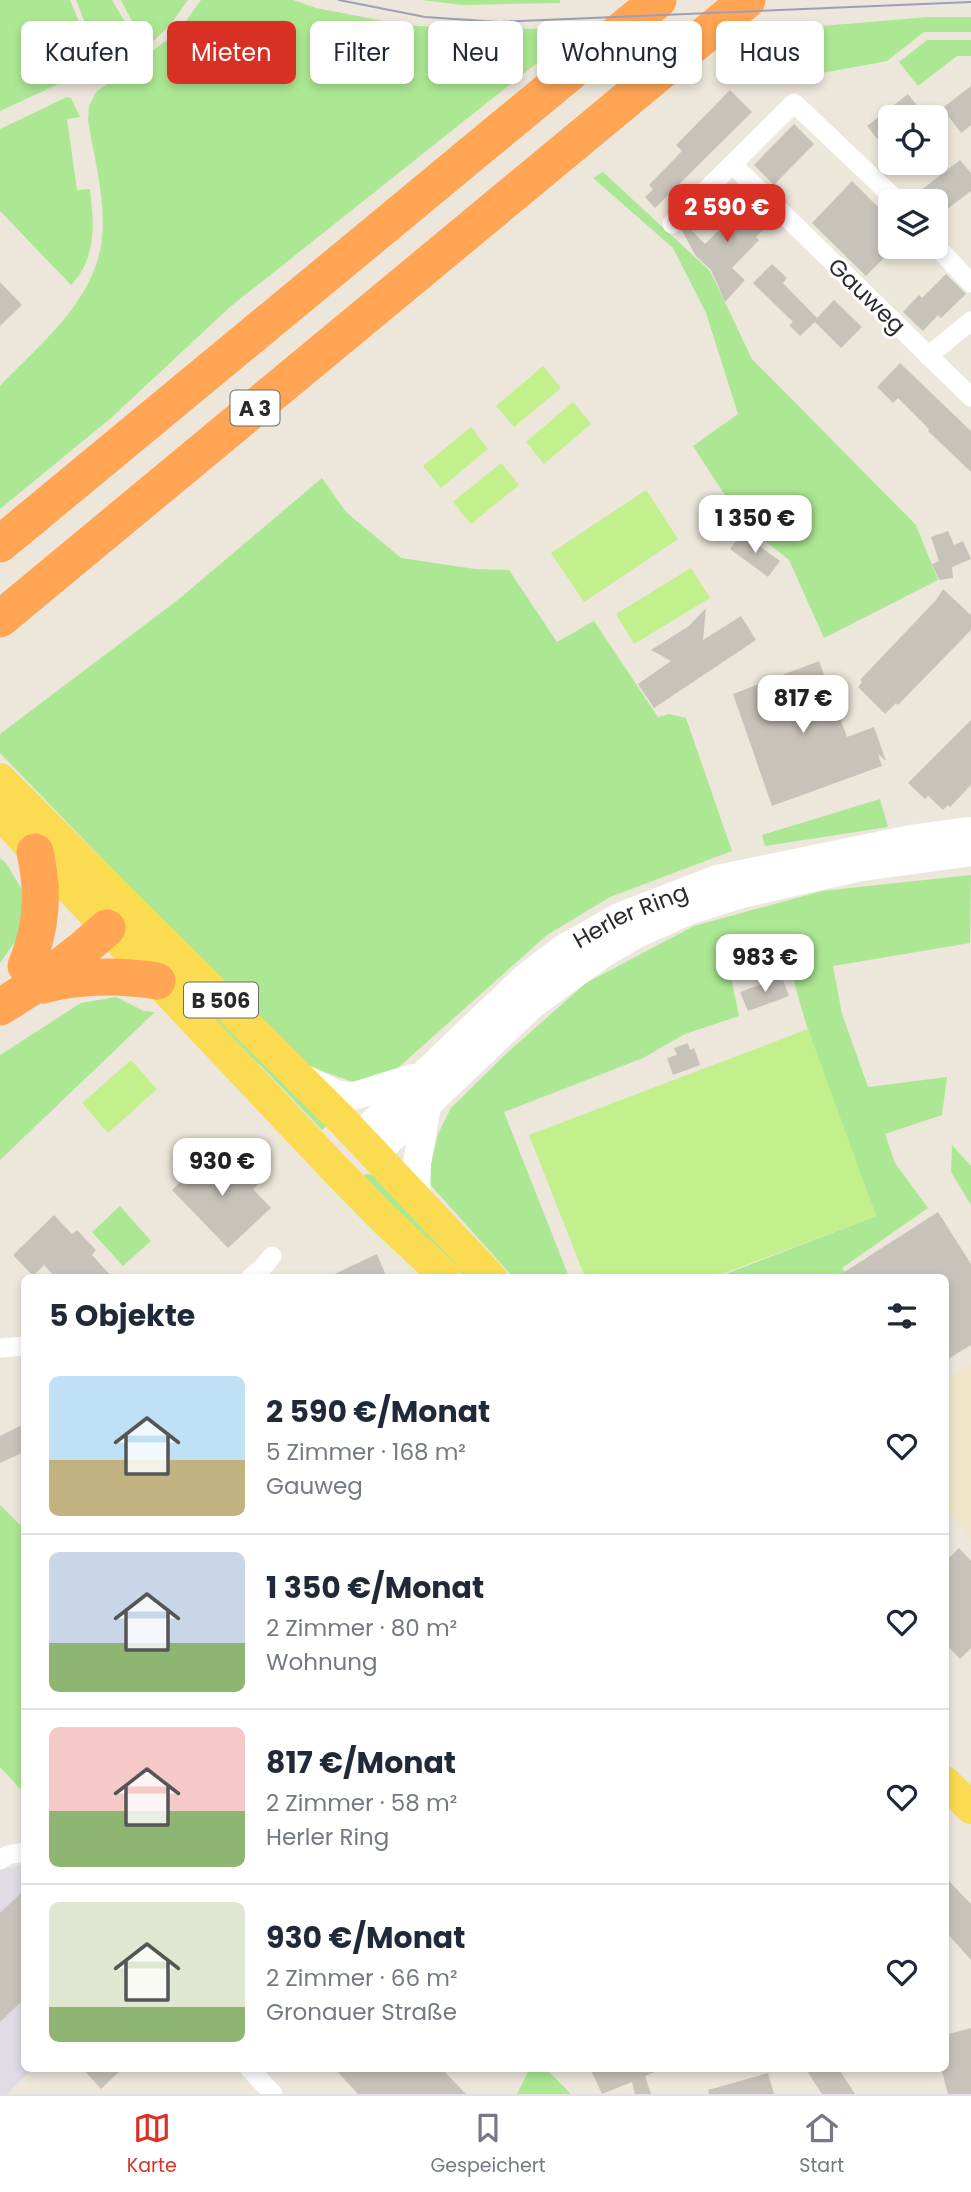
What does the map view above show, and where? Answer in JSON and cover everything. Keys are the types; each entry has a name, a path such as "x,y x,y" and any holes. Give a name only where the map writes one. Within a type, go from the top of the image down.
{"highway":[{"name":"A 3","path":"0,544 658,0"},
{"name":"A 3","path":"0,619 747,0"},
{"path":"0,1007 21,981 40,925 41,877 35,852"},
{"path":"21,981 74,959 109,915"},
{"path":"21,981 103,976 156,981"}],"main road":[{"name":"B 506","path":"0,779 109,915 156,981 337,1171 443,1274"},
{"name":"B 506","path":"0,814 35,852 299,1076 487,1274"},
{"name":"Herler Ring","path":"367,1145 425,1073 526,977 561,950 621,916 717,879 911,839 971,831"},
{"name":"Herler Ring","path":"367,1145 427,1105 532,1005 593,961 637,934 688,911 742,894 856,868 971,852"},
{"path":"299,1076 338,1095 354,1096 425,1073"},
{"path":"416,1197 417,1163 427,1105"},
{"path":"337,1171 367,1145"},
{"path":"949,1786 971,1808"}],"street":[{"path":"672,224 794,103 885,189"},
{"name":"Gauweg","path":"733,165 971,397"},
{"path":"948,259 971,283"},
{"path":"928,356 971,321"},
{"path":"255,1274 272,1256"},
{"path":"0,1348 21,1346"},
{"path":"0,1860 21,1853"},
{"path":"253,2072 273,2094"}],"shaded area":[{"path":"971,1363 971,1540 949,1510 949,1378"},
{"path":"21,1866 21,2072 30,2072 6,2094 0,2094 0,1870"}],"green space":[{"path":"0,0 70,0 79,21 21,21 21,84 59,84 0,111"},
{"path":"76,0 112,0 124,21 84,21"},
{"path":"121,0 188,0 173,21 167,21 167,28 153,41 153,21 132,21"},
{"path":"201,0 293,0 316,8 383,21 310,21 310,84 414,84 414,26 428,27 428,84 511,84 230,307 111,418 0,509 0,386 64,320 78,301 98,260 102,238 102,209 88,120 89,106 96,92 107,84 153,84 153,50 167,40 167,84 296,84 296,21 186,21"},
{"path":"421,0 560,0 560,3 463,5"},
{"path":"928,17 971,17 971,32 924,32 887,61 824,73 824,26"},
{"path":"523,29 537,29 537,63 523,74"},
{"path":"927,40 971,40 971,56 957,56 918,86 899,62"},
{"path":"67,97 71,98 80,117 67,119 77,190 90,189 93,228 86,264 71,285 0,211 0,129"},
{"path":"603,172 710,271 752,359 916,525 938,580 824,638 789,560 743,523 693,446 738,414 706,313 673,248 593,178"},
{"path":"543,366 561,388 514,427 496,406"},
{"path":"573,402 591,424 544,464 526,442"},
{"path":"471,427 488,449 441,488 423,466"},
{"path":"501,463 519,485 471,524 453,502"},
{"path":"322,478 346,512 401,558 475,569 509,570 557,642 594,621 658,717 669,714 686,718 732,851 610,897 547,935 391,1074 355,1083 309,1066 155,913 0,753 0,734 179,599"},
{"path":"646,490 678,539 584,602 551,553"},
{"path":"691,568 710,598 634,644 616,614"},
{"path":"880,799 888,827 765,846 762,835"},
{"path":"0,858 6,863 24,893 24,929 0,963"},
{"path":"971,875 970,943 833,966 842,1014 868,1087 947,1077 942,1115 885,1134 895,1163 928,1208 842,1268 846,1274 726,1274 876,1216 817,1057 789,959 731,977 739,1016 685,1034 643,1058 504,1112 568,1274 510,1274 427,1181 438,1134 451,1108 508,1052 586,983 694,926 822,891"},
{"path":"140,938 328,1125 322,1130 264,1069 205,1014"},
{"path":"116,997 144,1011 155,1012 0,1160 0,1055 81,1003"},
{"path":"808,1029 876,1216 722,1274 584,1274 529,1135"},
{"path":"131,1060 157,1089 108,1133 82,1103"},
{"path":"952,1145 971,1166 971,1205 951,1172"},
{"path":"366,1174 375,1175 469,1271 466,1274 457,1274 361,1178"},
{"path":"120,1206 151,1241 123,1266 92,1232"},
{"path":"0,1505 21,1526 21,1790 0,1767"},
{"path":"528,2072 549,2072 571,2094 517,2094"}],"building":[{"path":"971,86 971,125 961,133 948,117 946,105"},
{"path":"730,90 752,112 655,208 645,197 653,189 649,185 682,151 676,145"},
{"path":"908,94 917,105 894,105"},
{"path":"878,117 878,140 867,126"},
{"path":"794,124 814,144 774,185 754,165"},
{"path":"960,160 971,173 971,191 948,209 948,189 923,189 941,175 948,175 948,169"},
{"path":"852,181 878,207 878,259 883,259 866,276 812,223"},
{"path":"727,193 764,229 756,237 759,240 732,268 745,280 725,302 711,270 696,256 682,231 687,226 705,244 725,224 711,209"},
{"path":"772,264 787,278 783,283 817,318 834,300 862,327 841,348 815,322 800,336 789,325 793,322 753,283"},
{"path":"946,274 966,294 941,318 938,315 923,331 903,312 919,295 922,298"},
{"path":"0,282 22,305 0,326"},
{"path":"900,363 971,431 971,472 898,398 893,403 877,387"},
{"path":"948,531 954,545 963,541 971,559 952,567 953,578 939,580 932,564 939,561 931,537"},
{"path":"742,533 780,561 768,577 730,549"},
{"path":"943,589 971,615 971,630 898,705 896,703 885,714 858,687 862,682 860,680 936,600"},
{"path":"706,608 703,640 741,616 756,640 654,708 638,684 671,661 651,650 689,626"},
{"path":"819,661 847,737 874,727 886,761 878,754 882,766 772,806 733,694"},
{"path":"971,720 971,785 950,807 948,805 943,810 928,796 925,799 908,783"},
{"path":"782,977 789,996 748,1011 740,992"},
{"path":"688,1043 690,1050 694,1048 700,1065 673,1075 667,1058 677,1055 674,1048"},
{"path":"215,1149 233,1168 238,1163 258,1184 253,1189 271,1208 228,1248 172,1190"},
{"path":"938,1212 971,1264 971,1345 949,1359 949,1274 841,1274"},
{"path":"54,1215 72,1234 77,1230 96,1250 92,1255 109,1274 52,1274 44,1265 35,1274 31,1274 13,1255"},
{"path":"377,1254 385,1274 334,1274"},
{"path":"21,1426 21,1453 0,1463 0,1436"},
{"path":"959,1548 971,1561 971,1648 960,1659 949,1647 949,1558"},
{"path":"949,1881 971,1904 971,1960 949,1935"},
{"path":"21,1893 21,2002 0,2022 0,1913"},
{"path":"971,2028 971,2094 948,2094 942,2072 949,2072 949,2034"},
{"path":"86,2072 119,2072 101,2089"},
{"path":"338,2072 445,2072 466,2094 358,2094"},
{"path":"592,2072 654,2072 645,2076 651,2094 635,2094 632,2082 602,2094"},
{"path":"808,2072 841,2072 855,2094 822,2094"},
{"path":"768,2073 774,2094 709,2094 708,2090"}],"tram line":[{"path":"339,0 425,17 499,22 971,2"}]}
